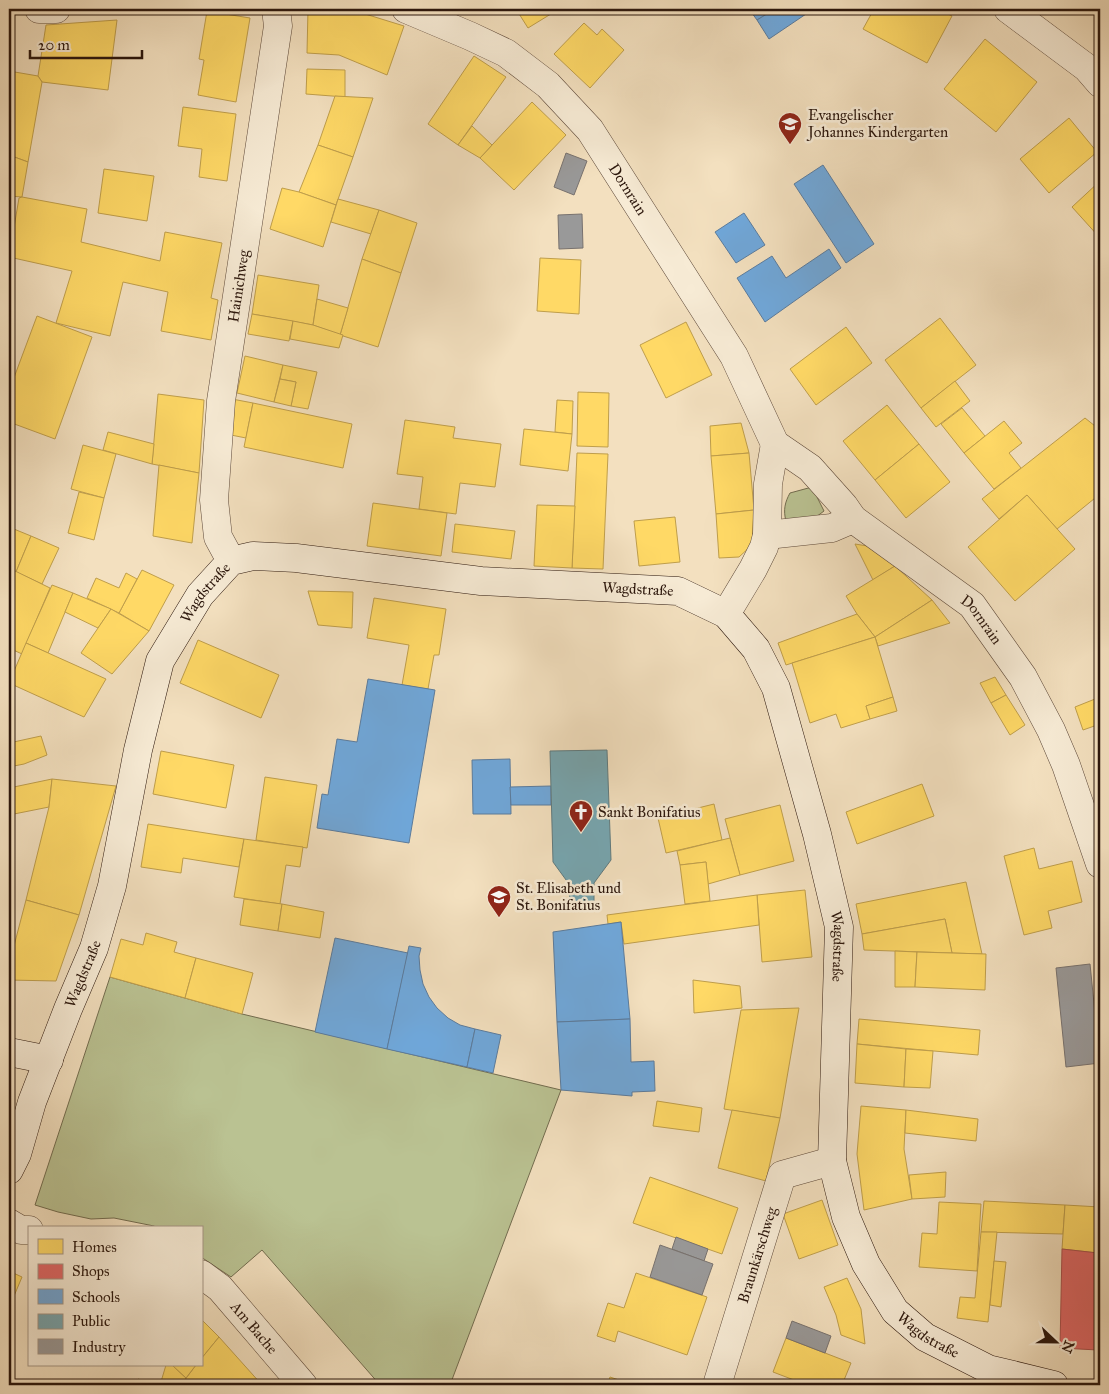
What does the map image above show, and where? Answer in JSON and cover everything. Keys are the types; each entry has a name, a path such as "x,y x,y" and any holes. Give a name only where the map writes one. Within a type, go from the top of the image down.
{"street":[{"path":"39,9 56,9"},
{"name":"Hainichweg","path":"231,562 218,537 214,500 221,401 277,35 276,9"},
{"name":"Dornrain","path":"406,9 506,53 548,85 590,130 734,356 775,444 810,468 853,519 972,604 1023,677 1051,730 1066,765 1100,864"},
{"path":"1008,9 1087,68 1100,83"},
{"path":"726,614 754,569 764,547 767,535 768,484 775,444"},
{"path":"767,535 832,528 853,519"},
{"name":"Wagdstraße","path":"9,1170 17,1154 32,1102 94,948 112,886 138,750 160,661 200,595 231,562 253,556 296,558 481,581 678,591 726,614 756,649 776,688 817,834 839,927 832,1161 846,1217 866,1264 894,1312 925,1337 988,1369 1054,1385"},
{"path":"9,1052 49,1060"},
{"name":"Braunkärschweg","path":"717,1385 782,1174 832,1161"},
{"path":"9,1223 22,1230 28,1230"},
{"name":"Am Bache","path":"202,1275 220,1288 304,1385"}],"green space":[{"path":"812,487 824,511 816,517 786,521 785,506 790,493"},
{"path":"110,977 242,1014 561,1090 450,1385 380,1385 262,1250 231,1277 202,1258 202,1226 154,1226 114,1218 91,1219 35,1205"}],"building: Homes":[{"path":"308,9 349,9 404,26 387,75 339,55 307,53"},
{"path":"516,9 559,9 528,28"},
{"path":"874,9 938,9 952,16 927,63 863,29"},
{"path":"207,11 250,18 236,102 198,95 204,60 199,59"},
{"path":"117,20 108,90 42,82 38,76 46,25"},
{"path":"584,23 597,35 602,29 624,50 590,88 554,54"},
{"path":"985,39 1037,82 996,132 944,89"},
{"path":"474,56 506,77 458,145 428,124"},
{"path":"307,69 345,70 345,97 306,94"},
{"path":"9,71 38,76 42,82 28,162 9,155"},
{"path":"335,96 373,98 353,157 318,145"},
{"path":"532,102 566,135 514,190 480,158"},
{"path":"183,107 236,114 227,181 199,177 202,149 178,146"},
{"path":"1069,118 1097,152 1049,193 1020,159"},
{"path":"472,126 492,145 480,158 458,145"},
{"path":"318,145 353,157 336,205 299,192"},
{"path":"9,155 28,162 22,197 9,196"},
{"path":"104,169 154,176 147,221 98,213"},
{"path":"1100,181 1100,238 1072,207"},
{"path":"282,188 336,205 323,247 270,229"},
{"path":"19,198 87,209 81,242 160,261 165,232 222,243 211,298 218,300 211,340 161,331 168,292 123,282 110,336 56,323 72,271 9,257"},
{"path":"338,199 379,210 371,234 331,222"},
{"path":"379,210 417,223 401,273 362,259"},
{"path":"540,258 581,260 579,314 537,311"},
{"path":"362,259 401,273 378,347 340,335"},
{"path":"258,275 319,285 313,325 252,314"},
{"path":"317,299 348,308 340,335 313,325"},
{"path":"252,314 293,321 289,341 248,334"},
{"path":"37,316 92,337 55,439 9,422 9,391"},
{"path":"940,318 976,365 921,408 885,360"},
{"path":"293,321 313,325 343,335 339,348 290,339"},
{"path":"686,322 712,375 666,398 640,345"},
{"path":"846,327 872,363 816,405 790,369"},
{"path":"245,356 283,365 274,402 237,393"},
{"path":"283,365 317,372 308,409 291,406 296,382 280,379"},
{"path":"280,379 296,382 291,406 274,402"},
{"path":"955,381 970,401 936,427 921,408"},
{"path":"578,392 609,393 608,447 577,446"},
{"path":"158,394 204,400 199,473 152,464"},
{"path":"232,399 253,403 246,438 226,434"},
{"path":"557,400 573,401 572,434 555,432"},
{"path":"253,403 352,424 343,468 244,447"},
{"path":"887,405 919,444 875,480 843,441"},
{"path":"962,408 985,436 964,453 941,424"},
{"path":"1085,418 1100,430 1100,494 1057,529 1027,495 999,519 982,499"},
{"path":"405,420 455,427 453,438 501,444 495,487 460,483 456,514 419,509 423,477 397,474"},
{"path":"1004,421 1022,443 1009,453 1021,468 994,489 964,453"},
{"path":"741,423 749,453 711,456 710,426"},
{"path":"524,429 572,434 568,471 520,465"},
{"path":"108,432 154,444 152,464 103,450"},
{"path":"919,444 950,482 906,518 875,480"},
{"path":"83,445 116,454 104,498 71,489"},
{"path":"577,453 608,454 603,569 572,568"},
{"path":"749,453 754,510 716,514 711,456"},
{"path":"159,465 199,473 192,543 153,536"},
{"path":"79,492 104,498 94,540 68,533"},
{"path":"1027,495 1075,549 1015,601 968,547"},
{"path":"373,503 447,513 441,556 367,546"},
{"path":"537,505 575,506 572,568 534,566"},
{"path":"754,510 752,545 739,557 719,558 716,514"},
{"path":"675,517 680,562 639,566 634,521"},
{"path":"455,524 515,531 511,559 452,552"},
{"path":"9,527 31,536 16,572 9,568"},
{"path":"31,536 59,548 42,584 16,572"},
{"path":"855,544 874,547 895,566 873,580"},
{"path":"895,566 932,600 875,637 846,596"},
{"path":"9,568 50,588 22,654 9,648"},
{"path":"142,570 174,585 149,631 119,613"},
{"path":"126,573 137,579 119,613 87,598 96,578 119,588"},
{"path":"52,585 73,593 48,653 26,643"},
{"path":"308,591 353,592 352,628 318,625"},
{"path":"73,593 111,609 98,628 65,612"},
{"path":"374,598 446,609 439,655 434,655 428,689 402,685 409,645 367,638"},
{"path":"932,600 950,623 878,646 875,637"},
{"path":"111,609 149,631 112,674 81,653"},
{"path":"857,614 875,637 786,665 778,643"},
{"path":"875,637 893,697 866,706 870,719 841,728 836,714 810,723 792,663"},
{"path":"198,640 279,675 261,718 180,683"},
{"path":"26,643 106,679 84,717 9,683"},
{"path":"995,677 1006,695 991,703 980,683"},
{"path":"1006,695 1025,725 1010,735 991,703"},
{"path":"893,697 897,711 870,719 866,706"},
{"path":"1100,697 1100,724 1083,730 1075,707"},
{"path":"41,736 47,755 24,764 9,767 9,743"},
{"path":"161,751 234,765 226,808 153,794"},
{"path":"265,777 317,785 307,848 256,840"},
{"path":"52,779 49,807 9,815 9,788"},
{"path":"52,779 116,786 79,915 26,900 49,807"},
{"path":"922,784 934,816 857,844 846,812"},
{"path":"714,804 722,840 666,853 658,818"},
{"path":"780,805 794,861 740,875 725,819"},
{"path":"148,824 244,839 239,867 183,858 181,873 141,867"},
{"path":"730,838 740,875 708,884 706,862 680,865 677,851"},
{"path":"244,839 303,847 300,867 286,865 280,904 234,897"},
{"path":"1034,848 1039,869 1072,861 1082,902 1048,911 1052,928 1024,935 1004,856"},
{"path":"706,862 710,901 685,904 680,865"},
{"path":"966,882 982,954 952,953 945,919 862,934 856,904"},
{"path":"805,890 812,957 762,962 757,895"},
{"path":"757,895 759,925 624,944 621,922 608,924 607,915"},
{"path":"244,899 282,904 278,931 240,925"},
{"path":"26,900 79,915 56,981 9,980 9,965"},
{"path":"282,904 324,912 320,938 278,931"},
{"path":"945,919 952,953 864,950 862,934"},
{"path":"146,933 177,942 174,952 196,958 185,998 110,977 121,939 143,945"},
{"path":"895,951 917,952 915,987 895,987"},
{"path":"917,952 986,954 985,990 915,987"},
{"path":"196,958 253,973 242,1014 185,998"},
{"path":"693,980 740,986 742,1008 694,1013"},
{"path":"799,1008 780,1118 724,1109 741,1010"},
{"path":"859,1019 980,1030 978,1055 857,1044"},
{"path":"857,1044 906,1049 904,1087 855,1083"},
{"path":"906,1049 933,1051 930,1088 904,1087"},
{"path":"657,1101 702,1108 699,1132 653,1126"},
{"path":"861,1106 906,1110 904,1149 912,1199 864,1210 857,1154"},
{"path":"732,1110 780,1118 766,1181 718,1168"},
{"path":"906,1110 978,1119 976,1141 905,1133"},
{"path":"946,1172 945,1197 912,1199 909,1175"},
{"path":"650,1177 738,1208 722,1254 633,1223"},
{"path":"822,1200 838,1245 799,1259 783,1214"},
{"path":"984,1201 1065,1205 1063,1234 981,1232"},
{"path":"939,1202 981,1204 977,1271 919,1267 922,1233 937,1234"},
{"path":"1065,1205 1100,1207 1098,1253 1062,1249"},
{"path":"981,1232 997,1232 988,1322 957,1318 960,1297 975,1298"},
{"path":"994,1261 1006,1262 1001,1307 990,1305"},
{"path":"9,1271 22,1277 9,1308"},
{"path":"636,1273 707,1297 687,1355 618,1331 615,1342 597,1336 608,1303 624,1308"},
{"path":"847,1278 861,1309 865,1344 841,1335 836,1315 824,1287"},
{"path":"202,1320 219,1337 202,1358"},
{"path":"219,1337 262,1385 188,1385 184,1381 195,1366 202,1366 202,1358"},
{"path":"786,1338 851,1363 842,1385 807,1385 773,1372"},
{"path":"166,1366 173,1366 186,1378 182,1385 160,1385"},
{"path":"173,1366 195,1366 186,1378"},
{"path":"610,1377 634,1385 607,1385"},
{"path":"138,1379 157,1385 136,1385"}],"building: Shops":[{"path":"1062,1249 1098,1253 1098,1350 1060,1348"}],"building: Schools":[{"path":"749,9 775,9 757,20"},
{"path":"775,9 807,9 809,12 769,39 757,20"},
{"path":"823,165 874,244 846,263 794,184"},
{"path":"744,213 765,245 736,263 715,232"},
{"path":"829,249 841,268 765,322 737,278 772,256 786,278"},
{"path":"368,679 435,690 409,843 317,828 322,794 328,795 337,739 357,742"},
{"path":"510,759 511,814 473,814 472,760"},
{"path":"551,786 551,805 511,805 510,787"},
{"path":"621,922 630,1019 557,1022 553,932"},
{"path":"335,938 408,953 387,1049 315,1032"},
{"path":"409,946 421,948 419,956 423,984 437,1008 448,1018 460,1025 475,1029 467,1067 387,1049"},
{"path":"630,1019 631,1062 654,1061 655,1091 632,1092 632,1096 561,1090 557,1022"},
{"path":"475,1029 501,1035 493,1073 467,1067"}],"building: Public":[{"name":"Sankt Bonifatius","path":"607,750 611,860 594,883 594,907 570,908 569,884 553,862 550,751"}],"building: Industry":[{"path":"566,153 587,161 574,195 554,187"},
{"path":"582,214 583,248 559,249 558,215"},
{"path":"1090,964 1100,1063 1066,1067 1056,968"},
{"path":"676,1237 708,1249 704,1261 672,1249"},
{"path":"660,1245 713,1264 702,1295 650,1277"},
{"path":"792,1321 831,1336 825,1353 786,1338"}],"place":[{"name":"Evangelischer Johannes Kindergarten","path":"790,145"},
{"name":"Sankt Bonifatius","path":"581,833"},
{"name":"St. Elisabeth und St. Bonifatius","path":"499,918"}]}
